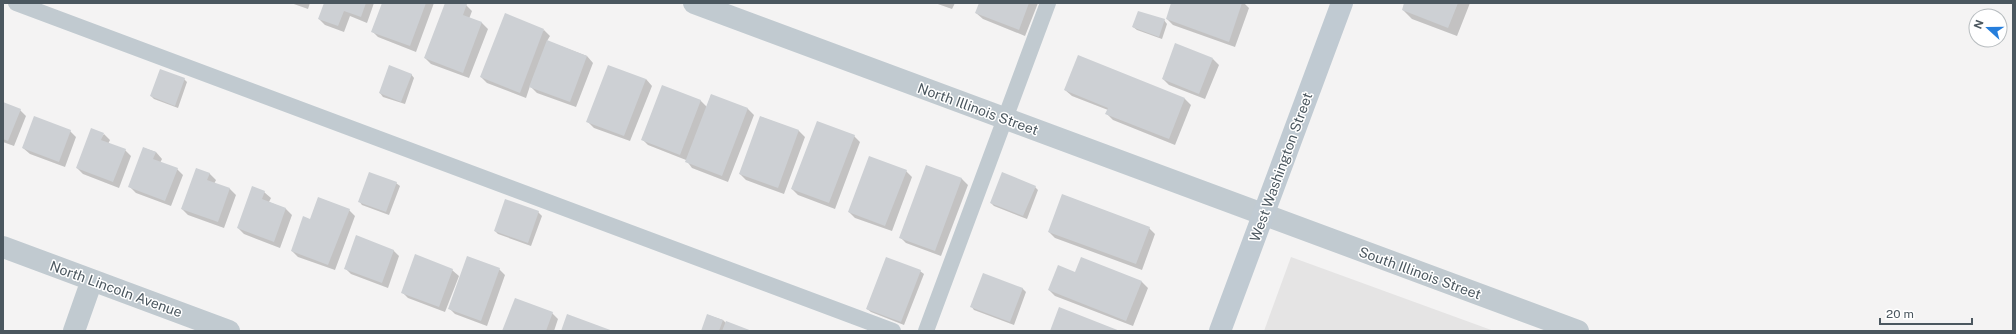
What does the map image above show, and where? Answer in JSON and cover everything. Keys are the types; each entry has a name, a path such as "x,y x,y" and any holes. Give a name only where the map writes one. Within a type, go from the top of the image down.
{"street":[{"name":"North Illinois Street","path":"694,3 1262,215"},
{"name":"West Washington Street","path":"1220,331 1342,3"},
{"name":"South Illinois Street","path":"1262,215 1578,331"},
{"name":"North Lincoln Avenue","path":"3,247 229,331"},
{"path":"74,331 92,280"}],"lane":[{"path":"16,3 893,331"},
{"path":"926,331 1006,120 1012,98 1048,3"}],"shaded area":[{"path":"1291,257 1494,331 1264,331"}],"building":[{"path":"324,3 366,3 361,17 344,11 338,26 318,19"},
{"path":"382,3 426,3 410,46 371,32"},
{"path":"445,3 467,4 463,15 482,22 463,73 424,58"},
{"path":"979,3 1029,3 1019,30 975,13"},
{"path":"1171,3 1242,3 1229,42 1166,19"},
{"path":"1404,3 1458,3 1448,28 1402,10"},
{"path":"1138,11 1165,19 1159,37 1132,27"},
{"path":"505,13 544,29 520,93 480,77"},
{"path":"547,40 587,56 570,102 529,87"},
{"path":"1175,43 1213,58 1199,94 1162,79"},
{"path":"1078,55 1185,98 1169,139 1105,114 1108,108 1064,90"},
{"path":"389,65 412,74 401,102 379,93"},
{"path":"608,65 646,79 624,136 586,122"},
{"path":"160,69 185,78 175,106 150,96"},
{"path":"662,85 701,100 680,155 641,140"},
{"path":"711,94 748,108 722,176 685,162"},
{"path":"3,102 21,109 8,141 3,139"},
{"path":"34,116 71,130 59,162 22,148"},
{"path":"760,116 799,130 778,188 739,174"},
{"path":"817,121 855,135 829,203 791,189"},
{"path":"91,128 104,133 101,140 126,149 113,182 76,168"},
{"path":"143,147 156,152 153,159 178,168 165,201 128,187"},
{"path":"869,156 907,170 885,226 848,212"},
{"path":"926,165 962,178 935,251 899,238"},
{"path":"196,168 210,173 207,180 230,188 218,222 181,209"},
{"path":"369,172 397,182 386,212 358,202"},
{"path":"1002,172 1036,186 1023,216 990,203"},
{"path":"252,186 265,191 262,199 286,208 274,242 237,228"},
{"path":"1062,194 1150,227 1136,264 1048,232"},
{"path":"318,197 350,209 328,265 291,251 303,216 310,219"},
{"path":"505,199 539,211 528,243 494,231"},
{"path":"356,235 394,250 382,283 344,269"},
{"path":"415,254 453,269 439,307 401,293"},
{"path":"467,256 500,268 481,321 448,309"},
{"path":"886,257 921,270 901,322 866,309"},
{"path":"1081,257 1142,281 1126,321 1048,290 1058,265 1075,272"},
{"path":"983,273 1023,288 1010,322 970,307"},
{"path":"515,298 553,312 546,331 502,331"},
{"path":"1059,307 1120,331 1050,331"},
{"path":"567,314 613,331 561,331"},
{"path":"707,314 723,320 719,331 701,331"},
{"path":"726,321 752,331 722,331"}]}
